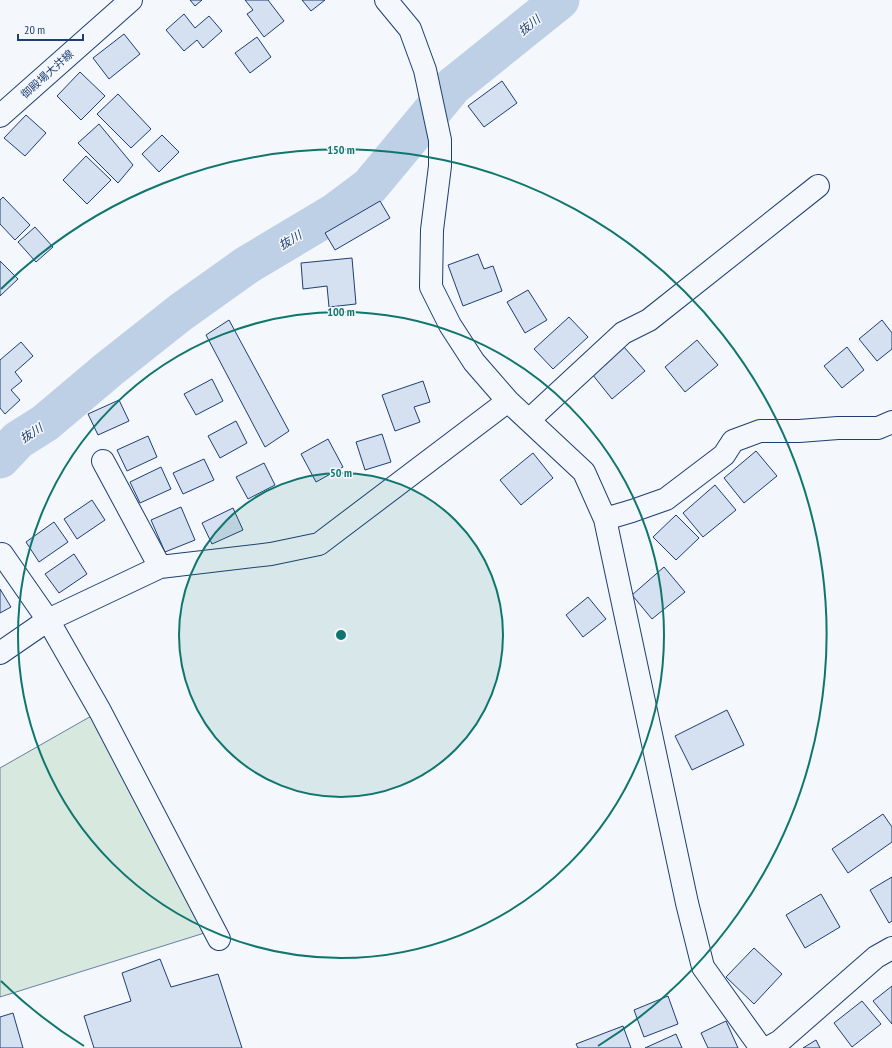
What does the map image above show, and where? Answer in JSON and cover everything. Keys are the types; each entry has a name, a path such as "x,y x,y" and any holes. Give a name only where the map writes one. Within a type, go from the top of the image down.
{"street":[{"name":"御殿場大井線","path":"0,116 131,0"},
{"path":"386,0 410,29 425,70 440,140 440,166 432,230 431,287 450,325 474,362 508,401 584,472 605,519 687,903 703,967 760,1048"},
{"path":"529,420 623,333 649,320 818,186"},
{"path":"0,653 48,620 160,567 271,554 319,544 508,401"},
{"path":"605,519 666,499 724,455 733,441 760,431 878,428 892,422"},
{"path":"103,461 160,567"},
{"path":"2,554 48,620 100,711 219,939"},
{"path":"768,1048 780,1041 876,957 892,948"}],"shaded area":[{"path":"100,711 214,930 0,997 0,768"}],"building":[{"path":"190,0 202,0 195,6"},
{"path":"245,0 268,0 284,21 264,37 247,14 253,10"},
{"path":"302,0 325,0 311,11"},
{"path":"184,14 195,28 209,16 222,31 203,48 197,40 184,51 166,30"},
{"path":"124,34 140,54 109,79 93,58"},
{"path":"257,37 271,57 250,73 235,53"},
{"path":"80,72 105,96 81,120 57,96"},
{"path":"502,81 517,103 484,127 468,106"},
{"path":"118,94 151,129 131,148 97,114"},
{"path":"26,115 46,133 25,156 4,138"},
{"path":"99,124 133,165 118,183 78,143"},
{"path":"162,135 179,152 159,172 142,154"},
{"path":"86,156 111,180 87,204 63,180"},
{"path":"3,197 30,225 15,240 0,224 0,200"},
{"path":"380,201 390,218 335,250 325,233"},
{"path":"35,227 53,247 36,262 18,242"},
{"path":"478,254 484,269 493,266 502,291 463,306 448,265"},
{"path":"352,258 356,304 329,307 327,286 303,289 301,263"},
{"path":"0,261 18,279 0,296"},
{"path":"528,290 547,320 525,333 507,302"},
{"path":"569,317 588,337 553,369 534,349"},
{"path":"229,320 289,431 265,447 206,335"},
{"path":"882,320 892,333 892,349 877,361 859,339"},
{"path":"697,340 718,365 685,392 665,367"},
{"path":"21,342 33,356 15,372 22,381 11,390 20,400 5,414 0,408 0,360"},
{"path":"624,347 645,371 612,399 592,374"},
{"path":"847,347 864,370 842,388 824,366"},
{"path":"212,379 223,401 196,415 184,394"},
{"path":"423,381 430,402 414,407 420,422 395,431 382,395"},
{"path":"119,400 129,421 98,435 88,414"},
{"path":"236,421 247,443 220,458 208,436"},
{"path":"382,434 391,462 365,470 356,442"},
{"path":"148,436 157,457 127,471 117,450"},
{"path":"328,439 343,467 316,482 301,454"},
{"path":"756,451 777,476 744,503 724,478"},
{"path":"533,453 553,478 521,505 500,480"},
{"path":"204,459 214,480 183,494 173,473"},
{"path":"264,463 275,485 248,499 236,477"},
{"path":"161,467 171,489 140,503 130,482"},
{"path":"715,485 736,510 703,537 683,513"},
{"path":"92,500 105,520 77,539 64,519"},
{"path":"181,507 195,540 165,552 151,520"},
{"path":"233,508 243,530 212,544 202,523"},
{"path":"676,515 699,538 676,560 653,537"},
{"path":"54,522 68,542 39,562 26,542"},
{"path":"74,554 87,574 59,593 45,574"},
{"path":"664,567 685,592 652,619 632,595"},
{"path":"0,589 11,607 0,613"},
{"path":"588,597 606,619 583,637 566,615"},
{"path":"727,710 744,745 692,770 675,736"},
{"path":"883,814 892,827 892,842 848,873 832,849"},
{"path":"892,877 892,921 889,923 870,890"},
{"path":"821,894 840,927 805,948 786,915"},
{"path":"754,948 782,974 754,1004 726,977"},
{"path":"160,959 171,987 218,974 242,1048 94,1048 84,1016 131,1001 122,973"},
{"path":"892,986 892,1024 873,1001"},
{"path":"668,996 678,1024 644,1037 634,1010"},
{"path":"862,1001 881,1024 852,1047 834,1023"},
{"path":"13,1013 23,1048 0,1048 0,1017"},
{"path":"726,1021 738,1048 708,1048 701,1033"},
{"path":"623,1026 631,1048 578,1048 576,1044"},
{"path":"676,1034 682,1048 645,1048"},
{"path":"816,1040 820,1048 803,1048"}],"waterway":[{"name":"抜川","path":"0,459 18,440 45,423 109,369 181,312 247,265 334,213 370,186 453,86 560,0"}]}
